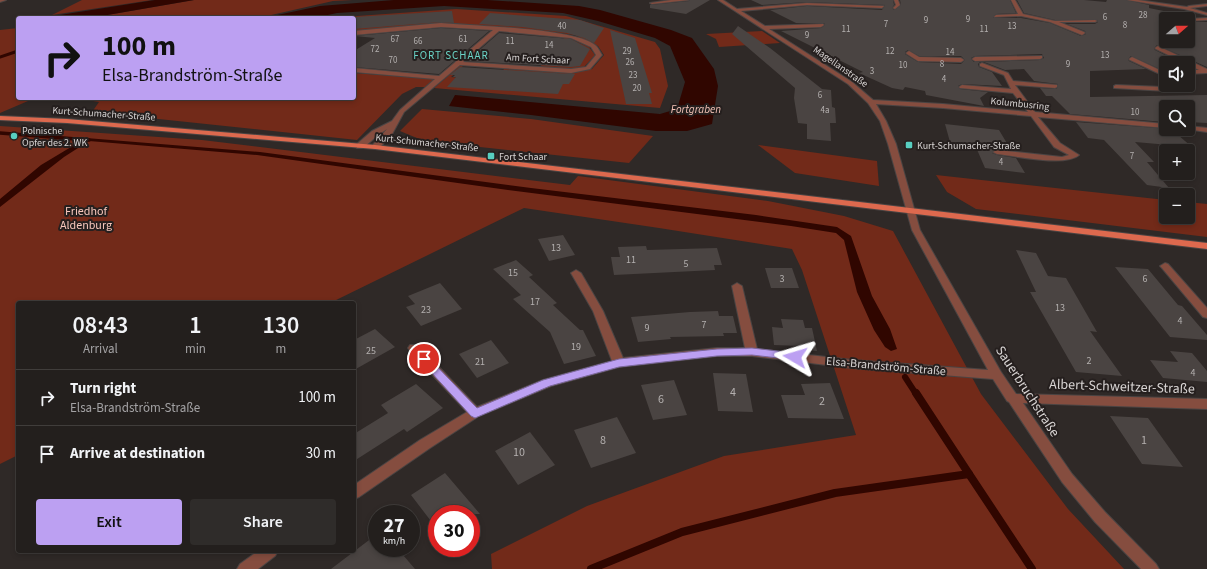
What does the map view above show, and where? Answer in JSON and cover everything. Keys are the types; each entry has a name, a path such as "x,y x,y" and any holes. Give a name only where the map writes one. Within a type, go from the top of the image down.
{"main road":[{"name":"Kurt-Schumacher-Straße","path":"0,118 67,121 375,147 1207,246"}],"street":[{"path":"0,1 4,0"},
{"path":"652,3 687,0"},
{"name":"Magellanstraße","path":"720,0 850,83 871,102 883,121 892,144 910,210"},
{"path":"895,8 898,5 896,0"},
{"path":"1013,0 1021,15"},
{"path":"1129,0 1184,8 1207,14"},
{"path":"736,10 807,4 882,7"},
{"path":"1184,8 1207,5"},
{"path":"996,16 1021,15 1051,21 1082,33"},
{"path":"1195,20 1207,19"},
{"path":"1051,21 1095,21"},
{"name":"Am Fort Schaar","path":"356,33 441,25 498,29 572,37 593,46 598,55 588,68 571,71 459,63"},
{"path":"764,28 821,25"},
{"path":"375,147 388,134 402,111 498,29"},
{"path":"1158,48 1207,71"},
{"path":"909,53 918,59 961,60 974,63 1040,57"},
{"path":"1132,59 1159,72"},
{"path":"961,60 967,64"},
{"path":"974,63 980,61 982,64 1006,74 1015,91 1057,145 1075,155 1062,158 997,152"},
{"path":"356,70 441,78"},
{"path":"1195,72 1207,71"},
{"path":"1011,83 1055,86"},
{"path":"962,87 1015,91"},
{"path":"1116,87 1159,89"},
{"name":"Kolumbusring","path":"871,102 943,106 1159,125"},
{"path":"360,146 375,133 394,122"},
{"path":"1195,129 1207,130"},
{"name":"Sauerbruchstraße","path":"910,210 916,230 1011,398 1067,478 1100,517 1151,569"},
{"path":"1165,266 1207,315"},
{"path":"576,273 598,311 619,363"},
{"path":"736,286 752,352"},
{"path":"414,348 475,413"},
{"name":"Elsa-Brandström-Straße","path":"356,492 425,444 475,413 547,383 619,363 717,352 752,352 852,364 997,375"},
{"name":"Albert-Schweitzer-Straße","path":"1011,398 1207,404"},
{"path":"244,569 267,553"}],"green space":[{"path":"82,0 152,0 52,15"},
{"path":"194,0 353,0 333,1 267,16 102,16"},
{"path":"456,9 566,16 655,42 660,49 668,86 660,108 434,88 461,65 464,65 451,77 493,81 504,69 573,73 592,69 604,55 598,46 575,35 537,30 445,23 356,31 356,16"},
{"path":"16,28 16,100 30,100 0,113 0,30"},
{"path":"762,31 780,43 719,47 716,39 706,34"},
{"path":"565,37 589,47 595,55 584,67 571,69 540,67"},
{"path":"356,73 435,79 425,87 416,87 402,94 357,140 92,112 99,102 87,100 356,100"},
{"path":"422,109 531,119 653,136 629,163 424,141 400,131"},
{"name":"Friedhof Aldenburg","path":"0,126 202,140 570,185 578,176 768,201 844,216 893,231 981,394 1068,509 1124,569 492,569 491,554 587,506 724,456 856,435 802,270 792,249 524,208 334,301 16,301 16,456 0,464"},
{"path":"758,145 877,161 879,186 795,173"},
{"path":"936,175 1159,199 1159,224 1195,224 1195,203 1207,204 1207,237 976,209 947,192"}],"water":[{"path":"155,0 194,0 102,16 54,16"},
{"name":"Fortgraben","path":"394,0 487,0 579,6 600,10 671,30 692,38 714,69 718,86 712,124 687,131 656,131 449,106 455,95 660,114 677,109 685,82 670,46 655,38 598,21 563,13 444,6 337,13 323,16 272,16 320,6"},
{"path":"86,138 260,152 531,188 756,215 837,227 851,236 872,296 890,329 897,349 891,351 885,347 874,330 857,292 844,240 836,233 257,155 89,141 64,157 0,207 0,199 41,165"}],"building":[{"path":"690,0 710,0 686,14 650,8 650,5"},
{"path":"751,0 893,0 894,5 892,8 894,10 901,5 900,0 1010,0 1016,13 996,14 993,18 1021,18 1050,23 1081,36 1086,34 1085,31 1067,24 1095,24 1098,20 1055,20 1024,13 1017,0 1084,0 1106,2 1107,0 1126,0 1149,5 1149,8 1169,12 1159,12 1159,46 1157,45 1154,48 1167,56 1159,56 1159,69 1131,56 1128,59 1129,61 1146,69 1090,71 1090,97 1207,95 1207,123 1195,122 1195,100 1159,100 1159,122 1070,114 1052,96 1046,96 1040,88 1056,89 1058,84 1034,81 1024,69 1005,70 984,62 1040,60 1044,58 1042,54 975,56 971,58 974,62 980,62 978,64 979,67 992,72 1002,86 962,84 958,86 960,89 988,92 980,98 984,106 926,95 925,91 905,87 903,90 892,88 859,73 863,72 781,31 821,28 825,25 824,23 796,23 770,10 807,6 882,10 885,5 807,2 762,5","holes":["908,50 919,56 961,56 965,60 961,64 918,62 905,54 905,52"]},
{"path":"452,11 454,23 441,22 356,29 356,17"},
{"path":"490,13 580,20 604,28 594,43 584,38 567,33 522,27 479,24"},
{"path":"1195,22 1207,22 1207,67 1195,62 1195,56 1182,56 1164,48 1195,48"},
{"path":"738,26 770,48 822,89 831,90 832,107 835,108 836,123 830,123 831,141 807,139 807,124 798,123 794,98 795,88 732,34"},
{"path":"441,28 489,31 439,74 356,67 356,50 375,38 356,36"},
{"path":"610,30 635,38 652,93 649,93 652,104 626,104"},
{"path":"499,33 571,39 590,49 580,66 571,67 467,61"},
{"path":"460,67 575,74 569,84 563,84 558,94 447,87 456,77 453,77 455,75 450,75"},
{"path":"1076,122 1159,128 1159,136 1179,136 1188,144 1159,144 1135,142 1154,162 1147,162 1159,176 1159,180 1162,180 1169,188 1147,185 1104,140 1088,138"},
{"path":"945,124 999,130 1011,150 997,149 992,153 1016,158 1025,173 985,168 975,145 950,142"},
{"path":"563,235 575,255 549,261 538,239"},
{"path":"646,246 647,250 717,248 722,265 714,265 715,270 614,275 611,257 620,257 618,247"},
{"path":"1016,250 1036,253 1048,276 1066,278 1097,332 1090,331 1122,376 1076,372 1030,292 1036,292"},
{"path":"516,260 533,275 529,277 557,303 553,305 580,330 583,330 596,356 564,364 550,332 513,299 521,295 493,269"},
{"path":"1115,267 1148,269 1178,305 1182,306 1207,335 1207,340 1170,337"},
{"path":"765,268 792,268 799,288 771,288"},
{"path":"440,283 462,309 421,326 406,307 415,304 408,296"},
{"path":"718,311 719,316 733,316 737,333 723,333 724,336 670,337 671,339 638,342 631,317 690,312"},
{"path":"781,319 803,320 805,328 812,328 817,351 801,350 800,346 774,345 772,327 783,328"},
{"path":"375,329 395,347 356,369 356,339"},
{"path":"491,340 509,363 477,378 459,354"},
{"path":"1170,351 1192,353 1207,371 1207,382 1163,378 1150,360 1178,362"},
{"path":"713,373 746,374 753,412 718,411"},
{"path":"674,380 687,415 653,420 641,385"},
{"path":"830,383 844,419 788,418 781,395 805,395 801,384"},
{"path":"416,384 443,408 407,432 404,429 356,460 356,433 388,413 381,405"},
{"path":"1110,416 1148,418 1183,467 1142,464"},
{"path":"617,417 636,453 591,468 574,430"},
{"path":"530,432 555,465 518,485 495,451"},
{"path":"445,473 472,505 428,505 428,517 411,495"},
{"path":"368,541 368,557 405,557 415,569 331,569 352,553 356,553 356,550"}],"waterway":[{"path":"0,57 16,52"},
{"path":"0,133 89,140"},
{"path":"905,377 916,394"},
{"path":"916,393 969,474"},
{"path":"591,569 682,532 835,493 969,474"},
{"path":"969,474 1032,569"}],"place":[{"name":"Polnische Opfer des 2. WK","path":"14,136"},
{"name":"Kurt-Schumacher-Straße","path":"909,145"},
{"name":"Fort Schaar","path":"491,156"}],"district":[{"name":"FORT SCHAAR","path":"451,55"}],"route":[{"path":"424,359 475,413 547,383 619,363 717,352 752,352 795,357"}]}
